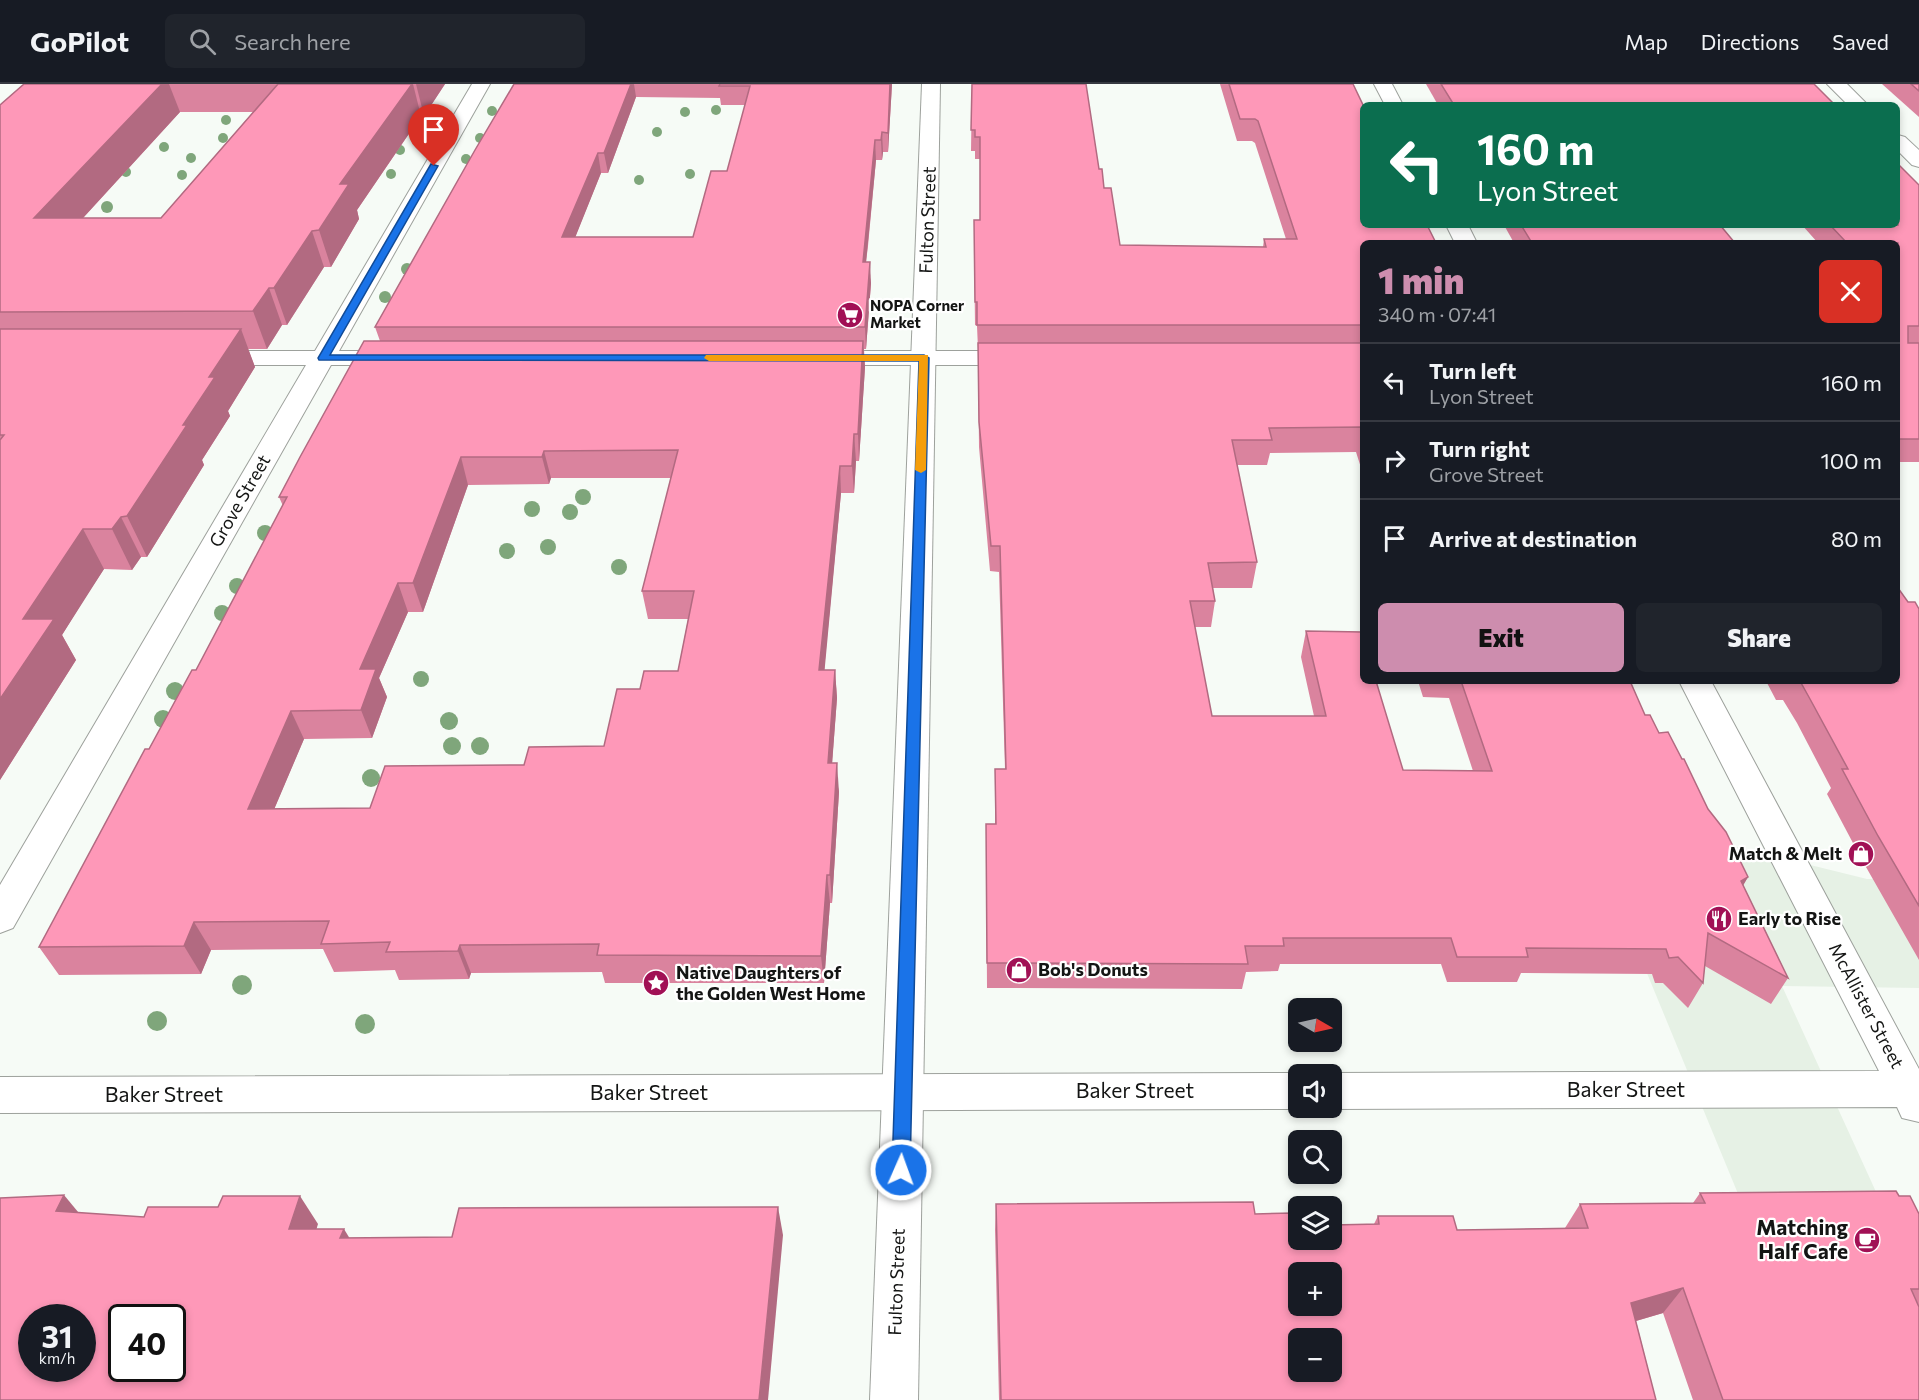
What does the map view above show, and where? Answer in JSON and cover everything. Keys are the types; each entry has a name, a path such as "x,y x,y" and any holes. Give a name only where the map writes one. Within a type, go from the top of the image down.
{"street":[{"name":"Grove Street","path":"0,918 481,84"},
{"name":"Fulton Street","path":"894,1400 932,84"},
{"path":"1383,84 1392,102"},
{"path":"1836,84 1856,102"},
{"path":"1900,143 1919,161"},
{"path":"185,358 420,358"},
{"path":"801,358 1042,358"},
{"name":"McAllister Street","path":"1697,684 1916,1096"},
{"name":"Baker Street","path":"0,1095 1288,1091"},
{"name":"Baker Street","path":"1342,1091 1916,1096"}],"shaded area":[{"path":"1697,837 1867,879 1919,879 1919,988 1782,986 1919,1286 1786,1310 1592,840"}],"building":[{"path":"24,84 162,84 34,218 161,218 278,84 412,84 340,184 349,184 319,230 312,231 274,288 269,288 253,311 0,312 0,105"},
{"path":"514,84 631,84 604,153 598,153 562,237 693,237 711,171 727,171 750,86 719,86 720,84 890,84 888,133 882,132 881,140 875,140 863,262 870,262 865,327 375,327"},
{"path":"972,84 1086,84 1099,169 1102,169 1104,188 1111,188 1120,245 1266,247 1264,239 1297,239 1258,121 1240,119 1229,84 1353,84 1362,102 1360,228 1428,228 1434,240 1360,240 1360,325 977,325 974,220 980,220 980,137 975,137 975,130 971,130"},
{"path":"1441,84 1814,84 1832,102 1452,102"},
{"path":"1911,84 1919,84 1919,91"},
{"path":"1900,166 1919,185 1919,326 1908,326 1908,343 1919,343 1919,439 1900,439 1900,240 1844,240 1833,228 1900,228"},
{"path":"1523,228 1722,228 1732,240 1530,240"},
{"path":"0,329 241,329 209,377 215,377 183,425 187,425 127,516 121,517 112,529 83,529 23,619 54,619 0,699 0,440 4,435 0,435"},
{"path":"364,341 863,341 858,434 854,434 852,466 840,466 819,670 835,670 828,763 837,763 830,875 827,875 821,956 597,955 599,944 460,945 458,951 386,952 390,942 321,944 329,921 194,922 184,946 39,947 145,749 149,749 192,670 196,670 287,497 279,497","holes":["678,450 642,591 694,591 678,671 644,671 640,689 617,689 604,746 529,747 524,765 385,766 370,808 248,809 291,711 361,710 376,669 360,669 398,583 413,583 461,457 542,457 544,451"]},
{"path":"978,343 1360,343 1360,427 1269,428 1272,440 1232,440 1257,562 1208,563 1215,601 1190,601 1212,716 1326,716 1306,631 1360,632 1360,684 1377,684 1403,770 1492,771 1462,684 1631,684 1645,715 1650,715 1659,733 1668,732 1708,809 1726,832 1748,877 1741,881 1788,978 1708,933 1703,983 1678,957 1669,958 1666,949 1526,948 1528,957 1457,957 1451,938 1283,938 1284,946 1245,946 1248,964 987,963 986,824 996,824 995,769 1006,769 1000,546 991,546 979,422"},
{"path":"1900,591 1908,602 1915,602 1919,609 1919,906 1842,769 1848,769 1802,684 1900,684"},
{"path":"1896,1191 1899,1196 1910,1196 1919,1214 1919,1289 1911,1289 1919,1307 1919,1400 1723,1400 1683,1288 1631,1303 1656,1400 1001,1400 996,1204 1253,1202 1255,1214 1288,1213 1288,1250 1342,1250 1342,1225 1379,1224 1378,1216 1453,1216 1457,1230 1588,1228 1580,1204 1705,1203 1700,1193"},
{"path":"64,1195 56,1211 144,1217 148,1207 218,1207 223,1196 300,1196 289,1229 344,1229 340,1238 452,1237 459,1208 778,1207 759,1400 0,1400 0,1198"}],"slow traffic":[{"path":"709,358 924,358 921,470"}],"place":[{"name":"NOPA Corner Market","path":"850,315"},
{"name":"Match & Melt","path":"1861,854"},
{"name":"Early to Rise","path":"1719,919"},
{"name":"Bob's Donuts","path":"1019,970"},
{"name":"Native Daughters of the Golden West Home","path":"656,983"},
{"name":"Matching Half Cafe","path":"1867,1240"}],"route":[{"path":"434,166 323,358 924,358 901,1170"}]}
